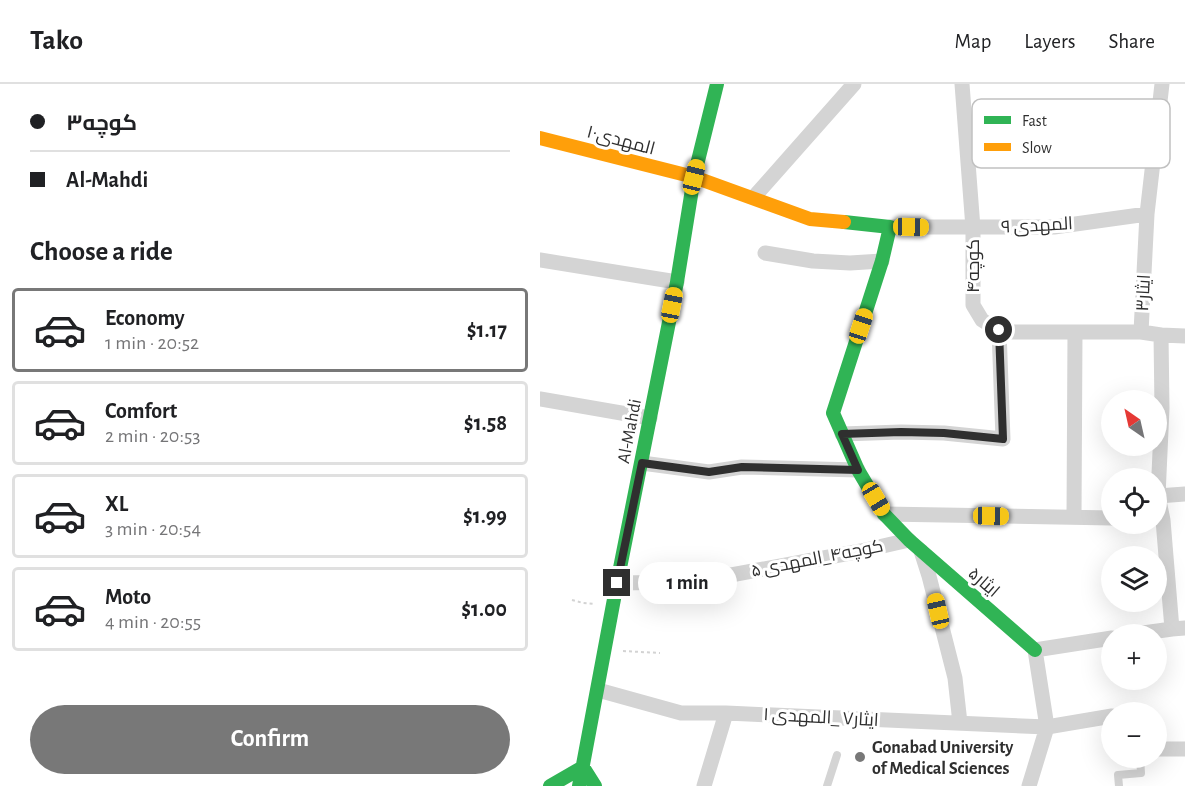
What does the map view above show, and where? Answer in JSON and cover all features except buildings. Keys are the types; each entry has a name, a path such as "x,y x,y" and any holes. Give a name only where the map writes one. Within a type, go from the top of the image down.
{"street":[{"name":"Al-Mahdi","path":"579,786 642,463 694,177 717,84"},
{"path":"754,198 854,84"},
{"name":"کوچه۴","path":"962,84 973,228 973,305 982,320 999,330"},
{"name":"ایثار۳","path":"1160,99 1162,84"},
{"name":"المهدی۱۰","path":"540,138 694,177"},
{"name":"ایثار۳","path":"1152,168 1147,214 1141,332 1161,335 1162,408 1159,468"},
{"name":"المهدی ۹","path":"694,177 810,219 890,227 1054,226 1147,214"},
{"path":"890,227 882,261 833,412 858,470 884,514 915,545 929,576 955,678 960,723"},
{"path":"765,253 813,261 850,263 882,261"},
{"path":"540,260 676,282"},
{"path":"842,434 944,433 1003,439 999,330 1001,332 1141,332"},
{"path":"1074,518 1075,332"},
{"path":"1161,335 1185,336"},
{"path":"540,399 650,418"},
{"path":"642,463 709,472 742,467 858,470"},
{"path":"1167,495 1185,494"},
{"path":"884,514 1101,518"},
{"name":"ایثار۳","path":"1163,534 1181,629"},
{"name":"کوچه۴_المهدی ۵","path":"617,583 693,582 861,551 915,545"},
{"name":"ایثار۵","path":"915,545 1035,650"},
{"path":"1029,786 1047,727 1035,650 1101,640"},
{"name":"ایثار۷ _المهدی ۱","path":"598,690 681,713 1047,727 1101,718"},
{"path":"704,786 726,713"},
{"path":"1167,749 1185,749"},
{"path":"550,786 583,767 595,786"}],"lane":[{"path":"827,786 837,755"},
{"path":"1119,786 1118,776 1142,773 1141,768"}],"path":[{"path":"572,600 613,605"},
{"path":"605,650 660,653"}],"traffic: fast":[{"path":"579,786 677,282 694,177 717,84"},
{"path":"844,222 890,227 882,261 833,413 858,470 884,514 909,540 1035,650"},
{"path":"550,786 583,767 595,786"}],"traffic: slow":[{"path":"540,138 694,177 810,219 844,222"}],"place":[{"name":"Gonabad University of Medical Sciences","path":"860,757"}],"route":[{"path":"617,583 642,463 709,472 742,467 858,470 842,434 944,433 1003,439 999,330"}]}
